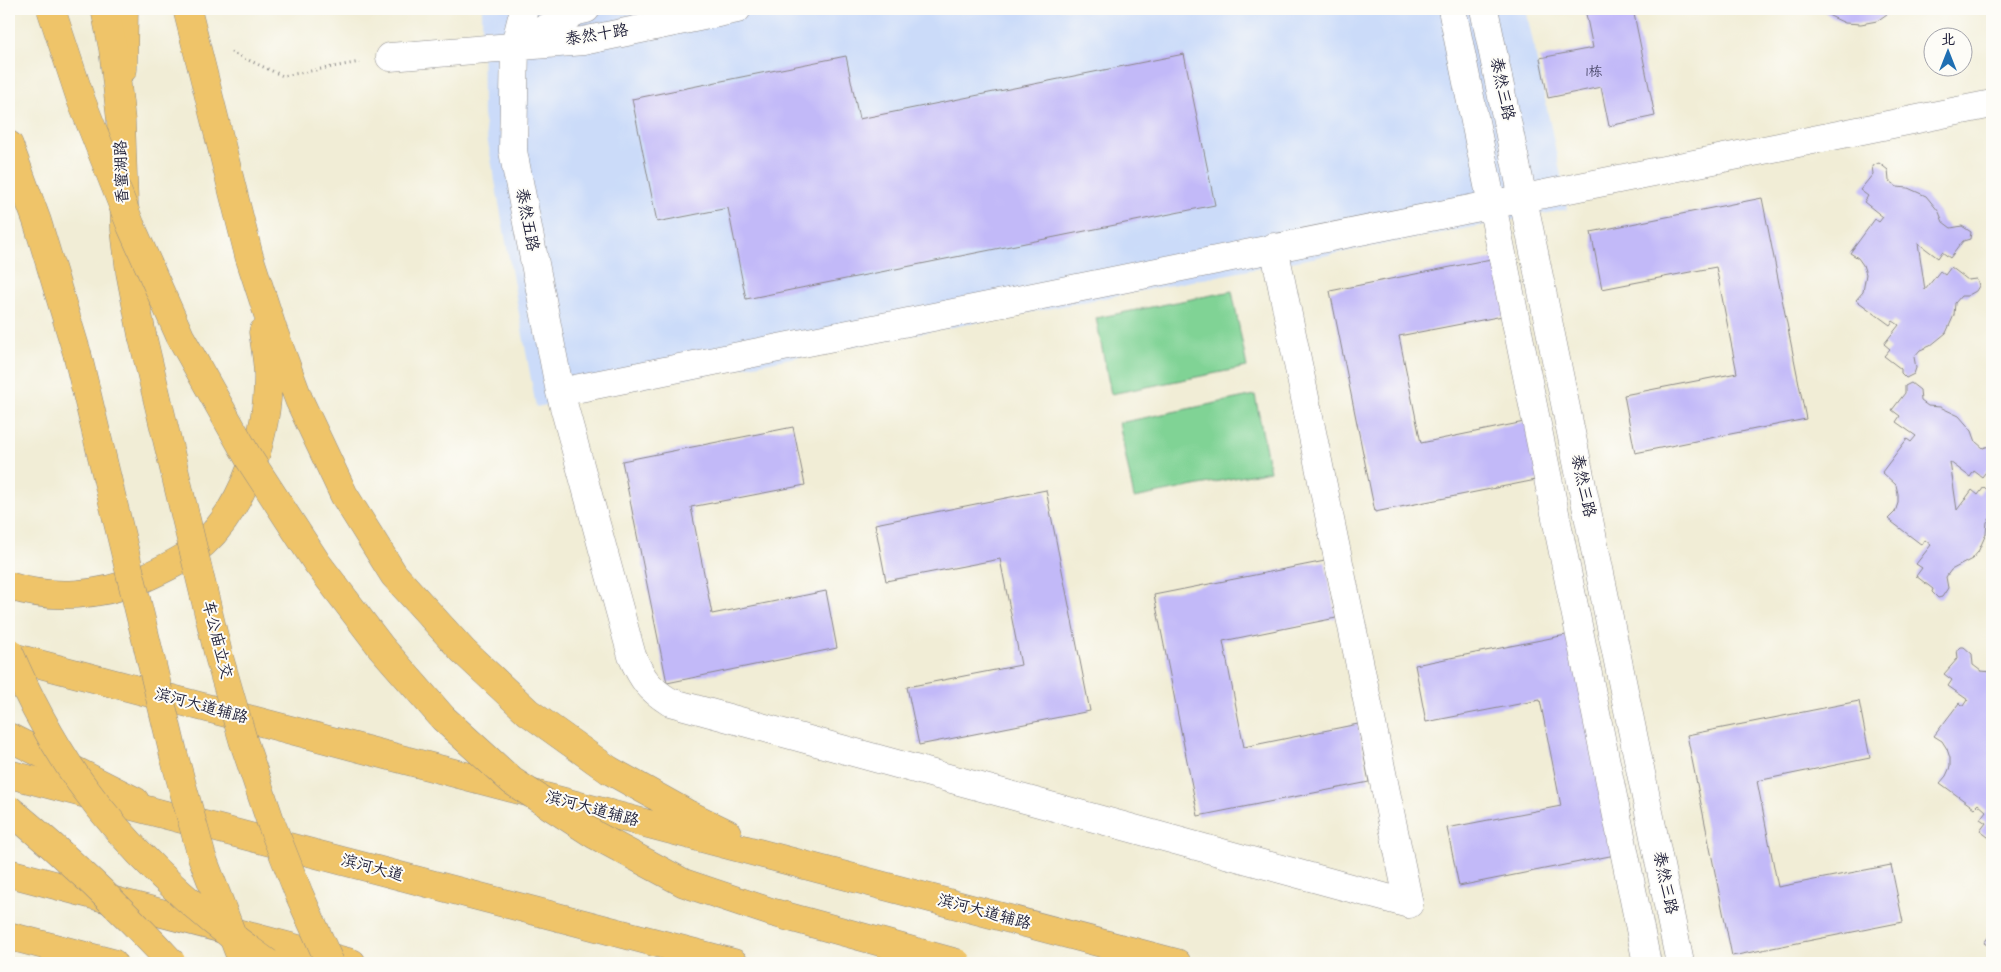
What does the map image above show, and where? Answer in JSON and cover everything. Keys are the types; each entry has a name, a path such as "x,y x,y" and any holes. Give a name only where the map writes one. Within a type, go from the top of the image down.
{"main road":[{"path":"50,9 81,100 131,226 185,345 248,457 317,563 381,647 443,718 512,781 595,835 684,883 771,912 957,963"},
{"name":"香蜜湖路","path":"105,9 121,121 125,230 130,272 142,335"},
{"path":"121,121 124,9"},
{"path":"9,586 26,591 73,595 121,588 166,569 204,544 230,511 249,475 262,428 268,378 262,320 249,256 187,9"},
{"path":"12,155 57,279 77,353 174,756 202,857 243,963"},
{"path":"249,256 273,330 299,400 344,495 400,582 463,650 528,712 609,770 686,813 782,860"},
{"name":"车公庙立交","path":"142,335 219,657 243,740 274,832 298,894 330,963"},
{"path":"9,654 47,728 80,781 118,830 154,869 194,906 236,941 268,963"},
{"name":"滨河大道辅路","path":"9,654 1177,963"},
{"path":"9,737 161,814"},
{"name":"滨河大道","path":"9,774 734,963"},
{"path":"9,809 52,844 116,904 172,963"},
{"path":"9,873 352,963"},
{"path":"9,936 112,963"}],"street":[{"name":"泰然五路","path":"503,9 515,46"},
{"name":"泰然五路","path":"524,9 515,46 513,151 560,392 632,656 639,672 655,693 670,702 1409,904 1274,247"},
{"name":"泰然十路","path":"515,46 577,11 586,9"},
{"name":"泰然十路","path":"390,57 583,41 737,9"},
{"name":"泰然三路","path":"1452,9 1647,963"},
{"name":"泰然三路","path":"1484,9 1680,963"},
{"path":"560,392 1992,104"}],"path":[{"path":"230,52 283,76 390,57"}],"shaded area":[{"path":"482,9 1526,9 1568,209 536,407 483,115"}],"green space":[{"path":"1232,291 1247,367 1111,394 1096,318"},
{"path":"1255,395 1270,471 1134,498 1119,423"}],"building":[{"path":"1585,9 1633,9 1655,116 1609,126 1601,87 1548,98 1540,58 1593,48"},
{"path":"1821,9 1894,9 1877,21 1861,24 1845,23 1830,16"},
{"path":"1184,54 1215,205 746,299 728,208 657,222 632,99 846,56 859,119"},
{"path":"1879,163 1888,170 1889,181 1897,187 1908,188 1926,196 1939,212 1943,222 1951,228 1962,226 1971,232 1970,239 1963,241 1950,258 1942,252 1938,258 1918,243 1925,290 1940,271 1945,275 1951,267 1968,280 1976,279 1979,286 1976,291 1967,296 1961,296 1955,303 1954,315 1946,333 1930,346 1920,350 1914,357 1916,368 1914,374 1906,378 1901,373 1901,369 1884,356 1890,349 1884,344 1899,325 1893,321 1890,325 1856,300 1863,292 1866,274 1858,258 1850,253 1875,219 1879,222 1883,217 1864,202 1868,196 1860,190 1873,174 1872,166"},
{"path":"1762,198 1806,419 1635,453 1624,395 1737,373 1716,267 1602,289 1591,232"},
{"path":"1501,257 1513,314 1399,336 1421,443 1534,420 1546,478 1375,512 1330,291"},
{"path":"1911,383 1920,390 1921,401 1928,406 1940,407 1959,416 1972,431 1976,442 1983,448 1992,445 1992,464 1982,477 1974,471 1970,477 1950,462 1957,510 1972,490 1978,495 1984,487 1992,494 1992,516 1987,522 1986,534 1978,552 1972,559 1951,570 1946,577 1948,588 1942,597 1938,598 1932,592 1933,589 1916,576 1922,568 1916,564 1931,545 1925,540 1922,545 1888,519 1895,512 1898,494 1896,485 1882,472 1907,439 1911,442 1916,436 1896,422 1900,416 1892,410 1905,393 1905,386"},
{"path":"793,427 805,485 691,507 712,614 826,591 837,648 667,683 622,461"},
{"path":"1046,490 1090,711 919,745 907,687 1021,665 1000,559 886,581 875,524"},
{"path":"1325,561 1336,618 1223,641 1244,747 1358,724 1369,782 1198,816 1154,595"},
{"path":"1586,631 1630,852 1459,886 1447,828 1561,806 1540,700 1426,722 1415,665"},
{"path":"1960,647 1964,647 1972,654 1973,665 1981,671 1992,672 1992,840 1980,831 1986,823 1980,819 1986,811 1978,804 1974,808 1940,783 1950,767 1950,758 1942,741 1934,736 1959,703 1964,706 1968,700 1948,686 1952,680 1944,674 1958,658 1957,650"},
{"path":"1859,701 1870,758 1757,781 1778,887 1891,865 1903,922 1732,956 1687,735"},
{"path":"1992,932 1992,948 1984,943"}]}
